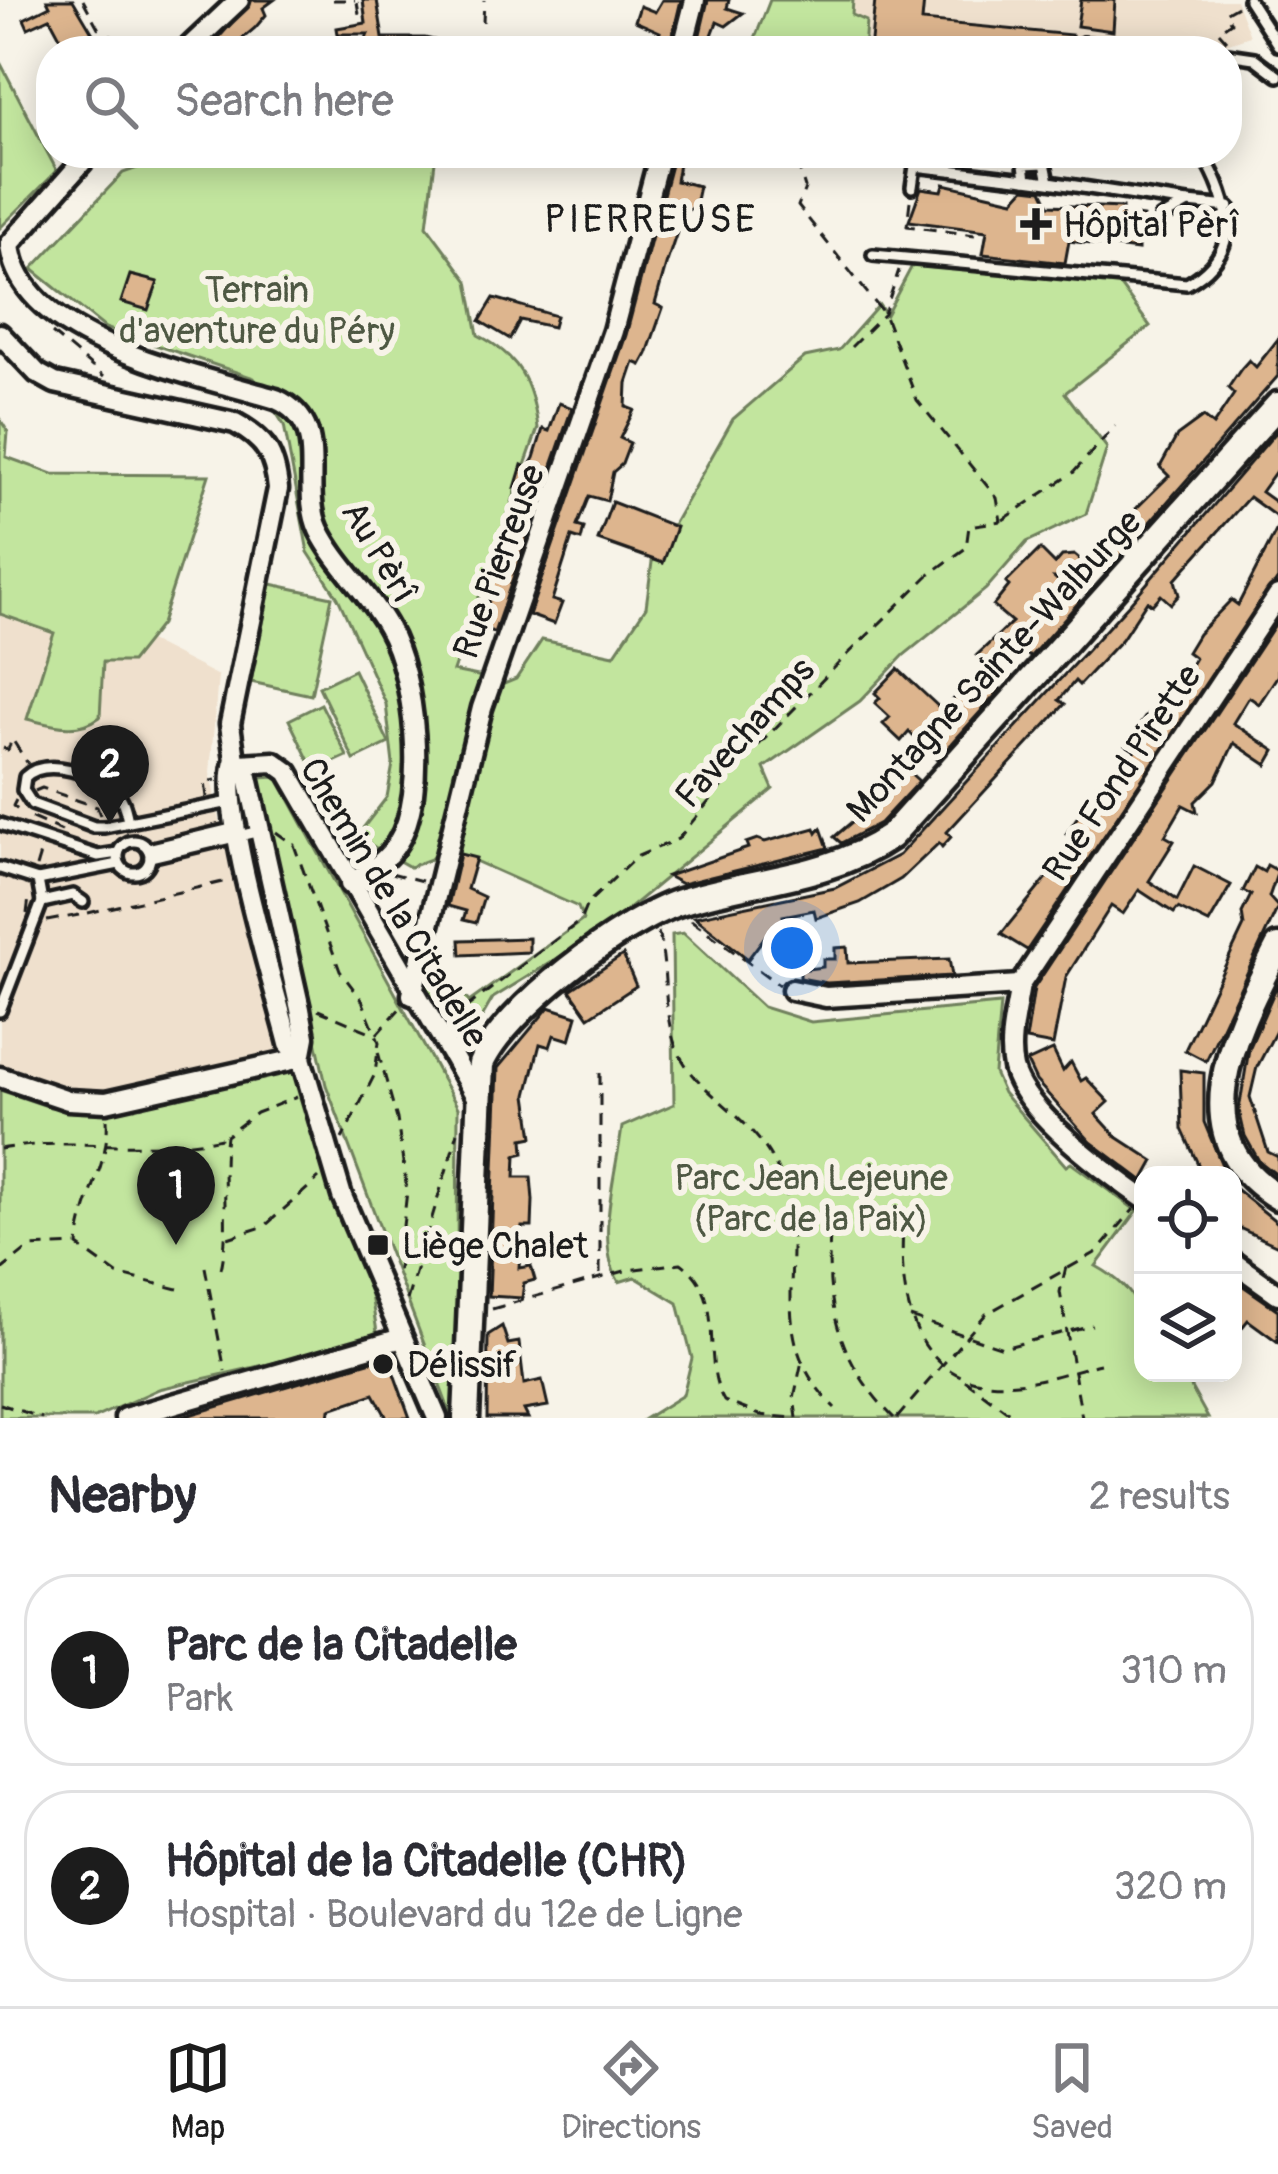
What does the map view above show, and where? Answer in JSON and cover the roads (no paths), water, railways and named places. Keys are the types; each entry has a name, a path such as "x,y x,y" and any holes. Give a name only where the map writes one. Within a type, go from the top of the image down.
{"street":[{"path":"201,36 239,0"},
{"path":"686,36 695,0"},
{"name":"Au Pèrî","path":"77,168 5,248 12,266 41,305 107,345 286,404 308,425 319,529 385,622 409,693 411,812 397,845 378,866 350,884"},
{"name":"Rue Pierreuse","path":"412,995 482,708 613,331 656,168"},
{"path":"0,334 37,373 121,399 235,423 259,438 274,457 278,489 230,724 238,762 230,772 260,831 300,1009 305,1037 301,1058"},
{"name":"Montagne Sainte-Walburge","path":"466,1418 472,1314 471,1107 494,1035 530,998 665,909 856,860 891,836 1278,405"},
{"name":"Rue Fond Pirette","path":"1020,985 1278,596"},
{"name":"Chemin de la Citadelle","path":"238,762 274,762 288,772 471,1107"},
{"path":"242,799 237,832 289,1044 301,1058 332,1161 400,1310 403,1338 437,1418"},
{"path":"1278,946 1238,1025 1221,1094 1240,1160 1278,1197"},
{"path":"792,990 826,997 1020,985 1012,1052 1019,1084 1083,1153 1134,1191"},
{"path":"0,1077 68,1100 106,1102 301,1058"},
{"path":"1242,1268 1278,1294"},
{"path":"125,1418 172,1410 228,1385 403,1338"}],"lane":[{"path":"1248,0 1278,44"},
{"path":"1242,56 1254,58 1278,76"},
{"path":"912,188 915,168"},
{"path":"932,168 1229,208"},
{"path":"1025,168 1026,179"},
{"path":"1046,168 1049,182"},
{"path":"873,255 1187,284 1205,274 1224,246 1229,208 1211,168"},
{"path":"1161,218 1188,203"},
{"path":"128,821 117,794 103,784 52,766 32,770 23,790 32,804 94,827 128,821 242,799"},
{"path":"0,824 48,831 98,856 118,858 138,873 149,853 260,831"},
{"path":"0,868 35,880 118,858 132,841 149,853"},
{"path":"42,902 78,899 71,874"},
{"path":"0,1011 42,902 35,880"}],"place":[{"name":"Hôpital Pèrî","path":"1036,224"},
{"name":"Hôpital de la Citadelle (CHR)","path":"110,824"},
{"name":"Parc de la Citadelle","path":"176,1245"},
{"name":"Liège Chalet","path":"378,1245"},
{"name":"Délissif","path":"383,1364"}],"district":[{"name":"PIERREUSE","path":"651,218"}],"park label":[{"name":"Terrain d'aventure du Péry","path":"257,310"},
{"name":"Parc Jean Lejeune (Parc de la Paix)","path":"811,1198"}]}
